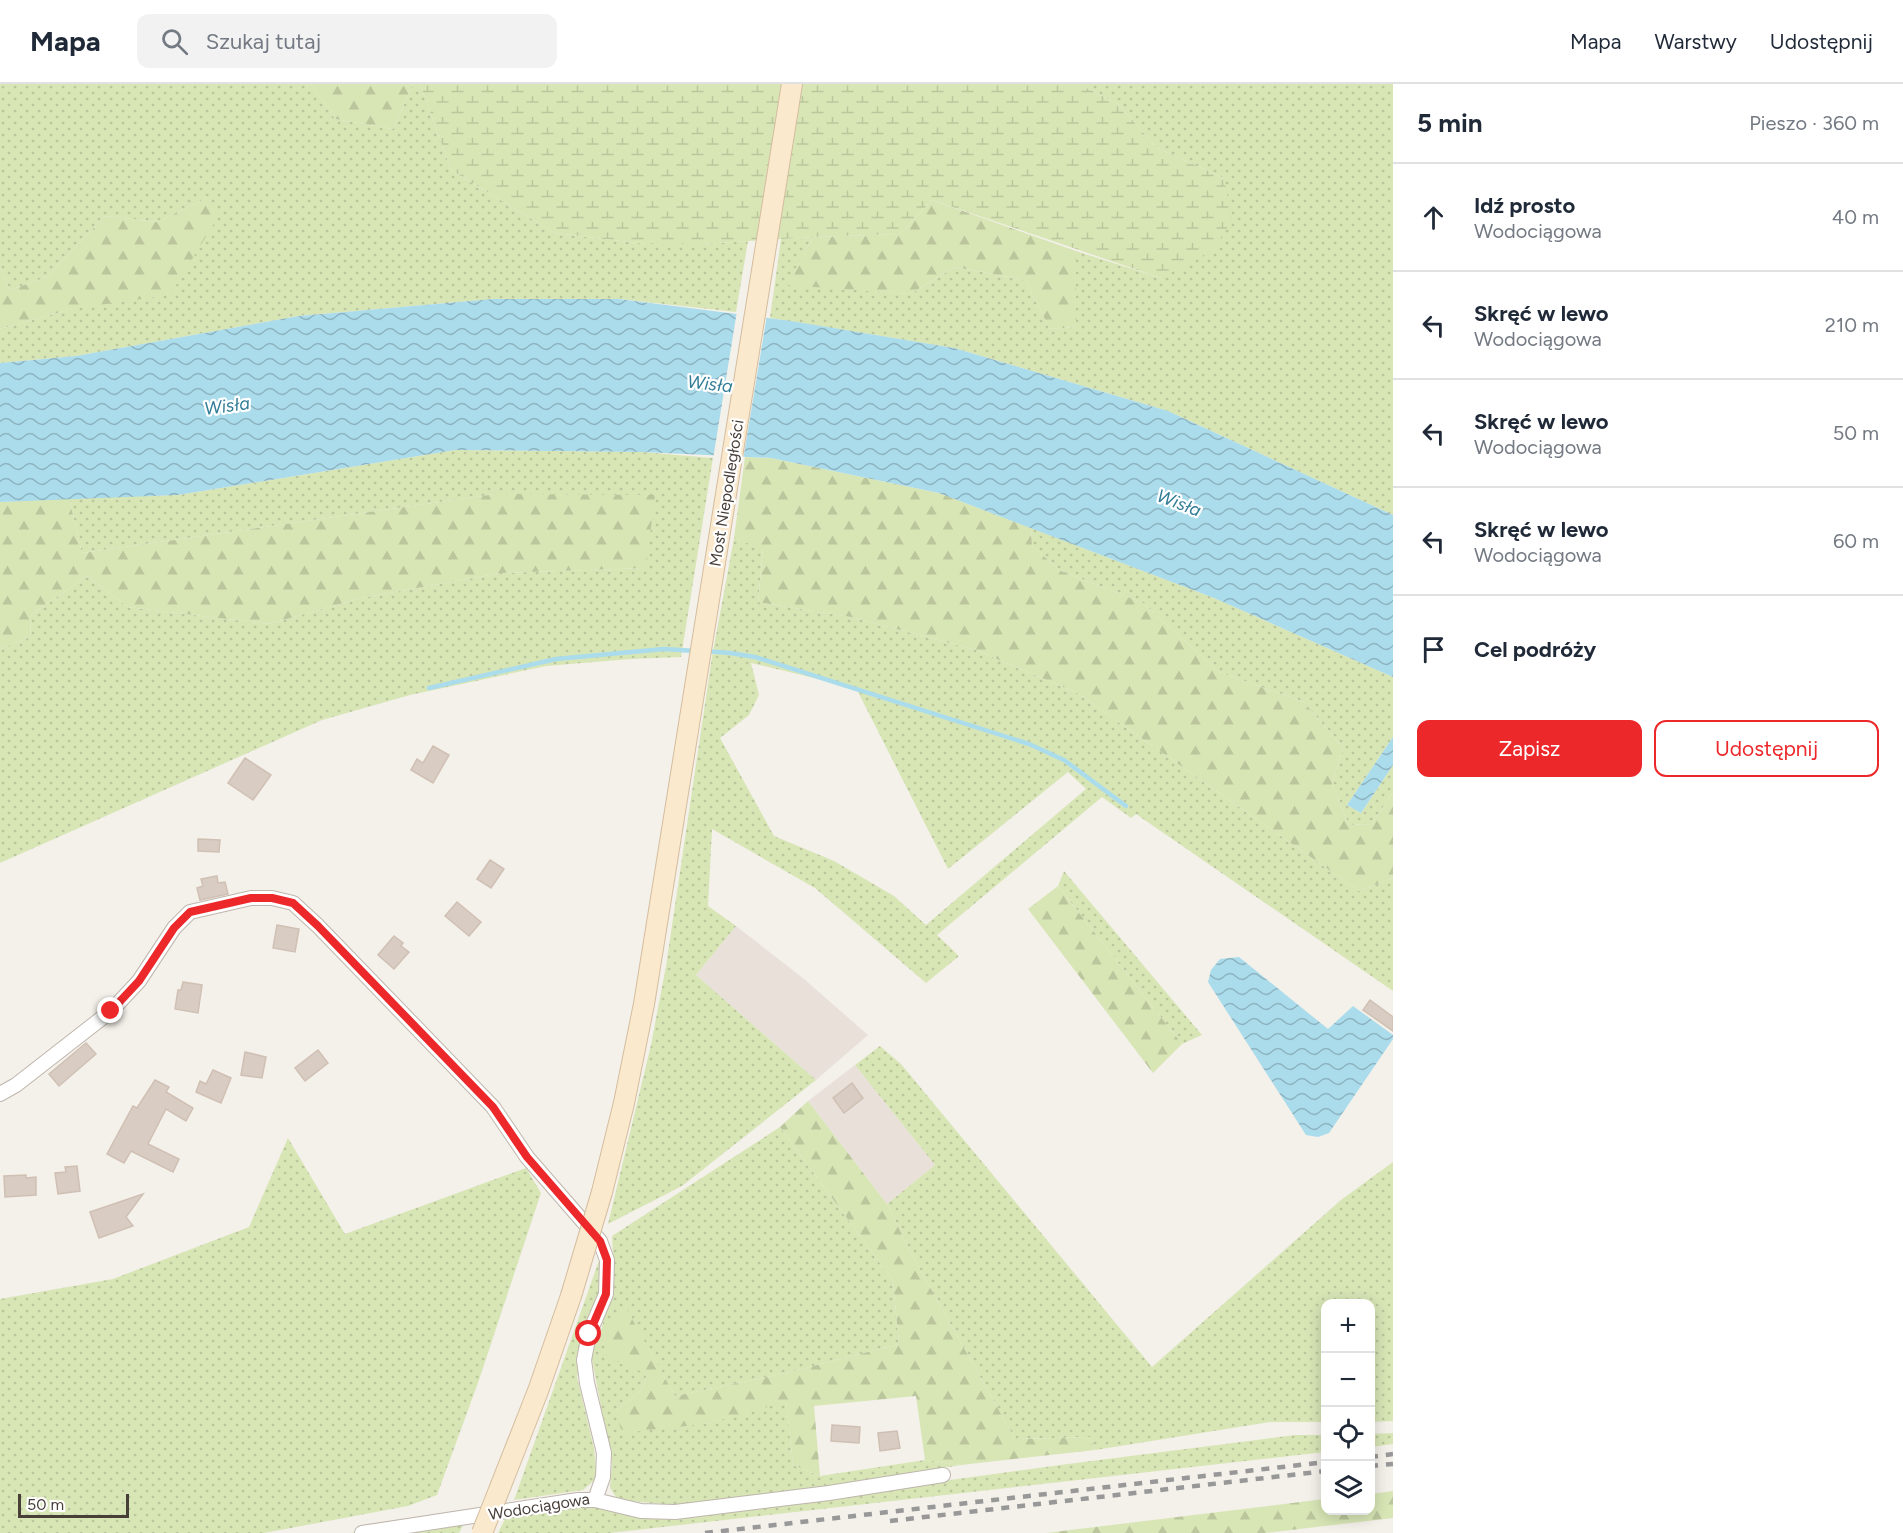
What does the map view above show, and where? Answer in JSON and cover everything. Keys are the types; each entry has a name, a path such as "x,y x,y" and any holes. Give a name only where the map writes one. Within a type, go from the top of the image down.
{"main road":[{"name":"Most Niepodległości","path":"482,1533 542,1380 571,1296 602,1192 624,1103 660,902 792,84"}],"street":[{"name":"Wodociągowa","path":"0,1094 16,1085 111,1011 139,981 174,928 190,912 251,898 272,898 293,903 318,926 493,1107 527,1157 600,1241 607,1260 606,1294 589,1334 584,1360 587,1383 604,1453 603,1477 596,1500 578,1500 362,1533"},
{"path":"596,1500 641,1510 675,1512 829,1493 943,1475"}],"shaded area":[{"path":"736,926 804,979 868,1035 816,1080 696,975"},
{"path":"855,1065 935,1165 887,1204 808,1101"}],"green space":[{"path":"0,84 311,84 335,119 393,129 413,84 420,84 451,170 555,233 646,244 748,241 736,312 619,299 493,299 299,316 76,356 0,363 0,329 72,309 207,198 157,222 105,216 47,277 10,290 0,268"},
{"path":"311,84 413,84 393,129 335,119"},
{"path":"420,84 1079,84 1118,104 1157,148 1224,178 1232,220 1213,250 1161,278 932,200 900,234 703,244 646,244 555,233 451,170"},
{"path":"1079,84 1393,84 1393,515 1168,411 954,348 770,318 781,239 813,237 788,284 910,294 955,267 1025,280 1050,329 1076,327 1076,251 1161,278 1224,178 1157,148 1118,104"},
{"path":"207,198 218,217 170,295 72,309 0,329 0,268 10,290 47,277 105,216 157,222"},
{"path":"932,200 1076,251 1076,327 1050,329 1025,280 955,267 910,294 787,285 813,237 900,234"},
{"path":"455,450 642,452 713,458 681,657 546,666 410,695 322,720 0,863 0,649 30,637 31,615 87,576 128,607 269,624 361,598 501,573 646,568 496,494 82,553 69,498 178,495"},
{"path":"745,457 771,458 939,493 1031,528 1032,546 1061,571 1143,603 1219,672 1304,702 1343,748 1332,784 1349,825 1372,824 1393,792 1393,878 1359,891 1077,693 976,650 851,617 758,602 763,549 734,538"},
{"path":"496,494 655,495 646,568 501,573 361,598 269,624 128,607 87,576 31,615 30,637 0,649 0,502 69,498 82,553"},
{"path":"1031,528 1214,598 1393,677 1393,737 1347,805 1361,813 1393,765 1393,792 1372,824 1349,825 1332,784 1343,748 1304,702 1219,672 1143,603 1061,571 1032,546"},
{"path":"734,538 763,548 758,602 851,617 976,650 1077,693 1359,891 1393,878 1393,991 1136,814 1131,818 1102,797 937,935 959,956 926,983 815,888 712,829 708,906 736,926 696,975 816,1080 682,1186 608,1224 651,1045 666,966 712,657","holes":["751,663 856,688 948,869 1068,772 1086,789 926,925 894,896 834,861 774,836 720,738 749,715 759,695"]},
{"path":"1064,871 1202,1035 1182,1044 1058,886"},
{"path":"1058,886 1182,1044 1153,1073 1028,909"},
{"path":"880,1046 901,1064 1152,1367 1341,1200 1393,1162 1393,1421 1375,1422 1375,1299 1321,1299 1321,1422 1270,1422 1095,1450 1090,1437 1015,1439 913,1257 887,1204 935,1165 855,1065"},
{"path":"808,1101 887,1204 913,1257 1015,1439 1090,1437 1095,1450 961,1465 925,1460 916,1396 814,1406 820,1476 793,1465 786,1402 705,1424 622,1433 616,1411 641,1391 647,1374 607,1357 601,1331 626,1308 675,1396 782,1374 899,1344 893,1281 780,1127"},
{"path":"780,1127 893,1281 899,1344 782,1374 675,1396 626,1309 647,1374 641,1391 616,1411 705,1424 786,1401 793,1465 820,1476 925,1460 961,1465 722,1503 686,1506 618,1500 610,1488 612,1464 591,1354 601,1331 614,1277 612,1236"},
{"path":"288,1138 345,1234 526,1168 541,1193 479,1380 437,1495 408,1506 264,1533 0,1533 0,1299 113,1279 249,1227"},
{"path":"601,1255 601,1288 585,1332 577,1377 594,1448 597,1478 583,1490 514,1500"},
{"path":"1393,1433 1393,1444 1375,1446 1375,1434"},
{"path":"1295,1435 1321,1435 1321,1452 610,1533 498,1533 506,1517 591,1506 673,1518"},
{"path":"1393,1491 1393,1518 1265,1533 1046,1533 1321,1499 1321,1515 1375,1515 1375,1493"},
{"path":"467,1518 459,1533 350,1533"}],"water":[{"name":"Wisła","path":"493,299 619,299 791,321 954,348 1168,411 1393,515 1393,677 1214,598 939,493 771,458 642,452 455,450 178,495 0,502 0,363 76,356 299,316"},
{"path":"1393,737 1393,765 1361,813 1347,805"},
{"path":"1239,957 1328,1029 1353,1006 1393,1035 1393,1039 1329,1133 1318,1137 1306,1135 1208,982 1211,970 1220,959"}],"pier":[{"path":"737,311 767,315 743,460 713,459"}],"building":[{"path":"433,746 449,755 433,783 411,770 417,759 423,763"},
{"path":"245,758 271,775 253,800 228,783"},
{"path":"198,839 220,840 219,852 198,851"},
{"path":"490,860 504,869 491,888 477,879"},
{"path":"217,876 218,883 225,882 228,894 200,900 197,888 203,886 201,879"},
{"path":"457,902 481,922 469,936 445,916"},
{"path":"277,925 299,929 295,952 273,948"},
{"path":"394,936 409,952 394,969 378,955"},
{"path":"183,982 202,985 198,1013 175,1009 178,990 181,990"},
{"path":"1370,1000 1393,1017 1393,1031 1363,1010"},
{"path":"86,1043 96,1054 59,1086 49,1074"},
{"path":"318,1050 328,1063 305,1081 295,1068"},
{"path":"245,1052 266,1057 262,1078 241,1075"},
{"path":"213,1070 231,1078 221,1103 196,1092 200,1081 206,1084"},
{"path":"155,1080 169,1087 166,1092 193,1108 186,1121 166,1109 148,1144 179,1159 173,1172 131,1151 124,1163 107,1154 133,1106 137,1108"},
{"path":"852,1083 863,1098 844,1113 833,1098"},
{"path":"77,1166 80,1191 58,1194 55,1173 66,1172 65,1167"},
{"path":"26,1175 26,1178 36,1177 36,1195 5,1197 4,1176"},
{"path":"143,1194 126,1217 133,1226 99,1238 90,1212"},
{"path":"832,1425 860,1427 859,1443 831,1441"},
{"path":"897,1431 900,1448 880,1451 878,1433"}],"waterway":[{"path":"429,688 556,659 664,649 696,651"},
{"path":"705,651 755,657 1029,744 1064,760 1126,806"}],"railway":[{"path":"1375,1456 1393,1454"},
{"path":"705,1533 1321,1463"},
{"path":"1375,1466 1393,1464"},
{"path":"890,1521 1321,1472"}],"route":[{"path":"111,1011 139,981 174,928 190,912 251,898 272,898 293,903 493,1107 527,1157 600,1241 607,1260 606,1294 589,1334"}]}
